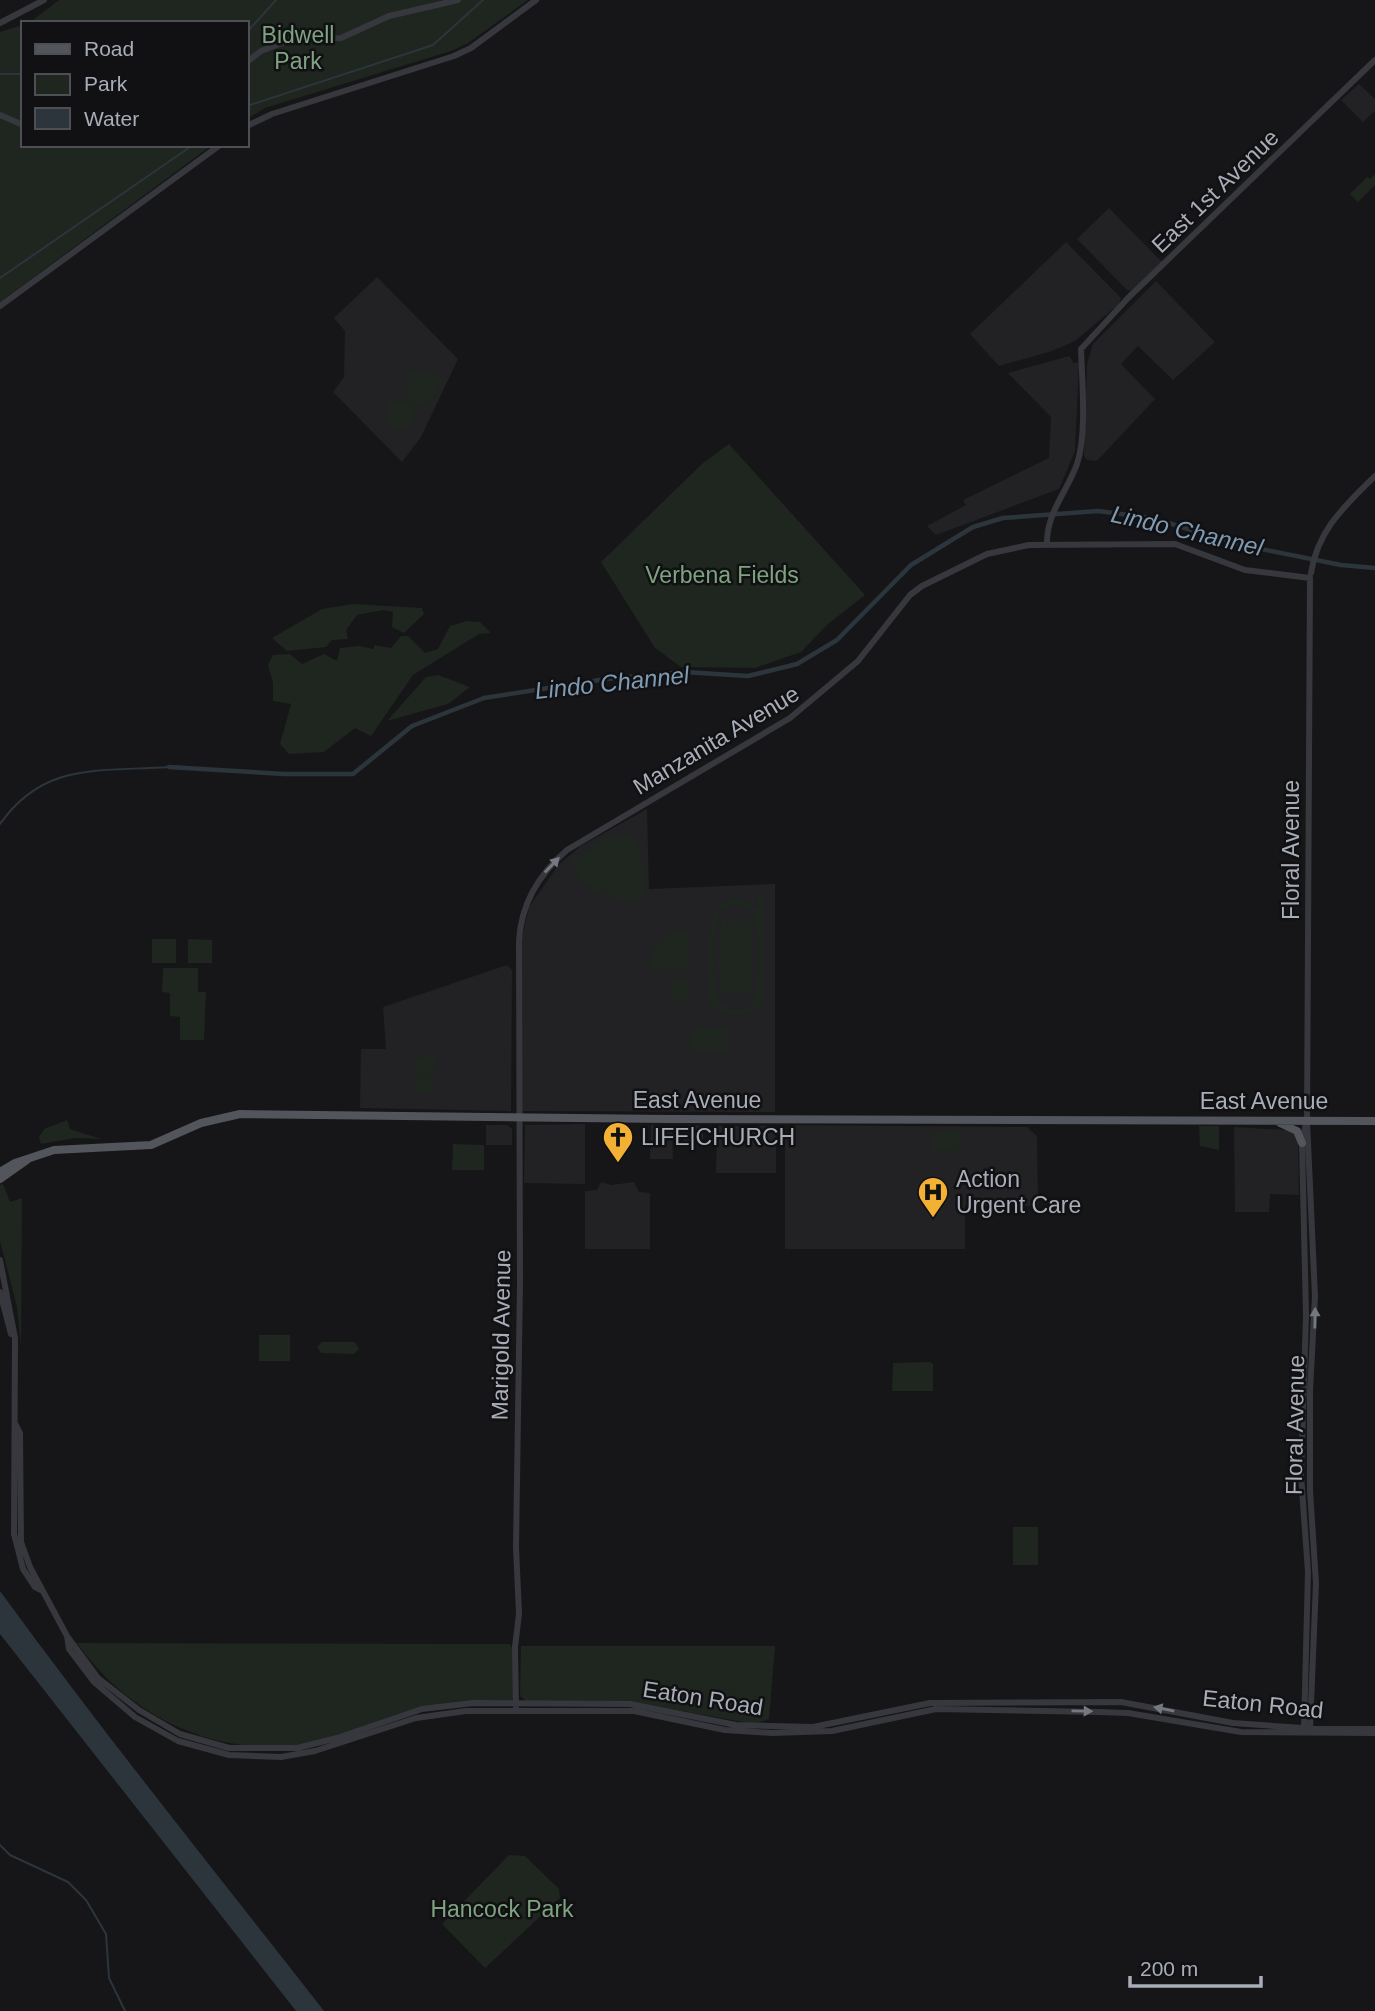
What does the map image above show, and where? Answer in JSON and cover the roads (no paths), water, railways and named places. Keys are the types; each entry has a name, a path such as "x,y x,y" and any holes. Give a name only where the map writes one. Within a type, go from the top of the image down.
{"main road":[{"name":"East Avenue","path":"0,1172 27,1160 65,1149 151,1145 201,1123 240,1114 517,1118 1375,1121"},
{"path":"1274,1121 1297,1130 1302,1143"},
{"name":"East Avenue","path":"0,1179 27,1160"}],"street":[{"path":"0,23 44,0"},
{"path":"248,61 261,51 292,39 350,36 389,16 458,0"},
{"path":"248,125 265,116 454,56 471,48 536,0"},
{"name":"East 1st Avenue","path":"1047,545 1047,525 1077,464 1080,444 1081,349 1128,298 1375,60"},
{"path":"0,115 21,124"},
{"path":"0,306 217,147"},
{"name":"Floral Avenue","path":"1306,1730 1316,1572 1310,1490 1310,1399 1315,1315 1307,1121 1310,575 1316,548 1328,524 1375,476"},
{"name":"Manzanita Avenue","path":"529,896 545,871 582,840 772,730 810,705 858,661 902,603 922,586 1000,549 1047,545 1175,544 1245,570 1310,575"},
{"name":"Marigold Avenue","path":"516,1707 520,1283 517,1118 519,960 520,926 529,896"},
{"name":"Floral Avenue","path":"1306,1730 1308,1572 1301,1475 1306,1315 1302,1143 1307,1121"},
{"name":"Eaton Road","path":"0,1260 13,1315 16,1425 13,1534 23,1569 35,1587 41,1590 67,1636 98,1678 139,1710 180,1734 229,1748 297,1748 337,1738 422,1709 454,1704 516,1707 630,1704 736,1725 813,1727 930,1703 1121,1703 1233,1723 1306,1730 1375,1731"},
{"name":"Eaton Road","path":"0,1292 14,1346"}],"water":[{"path":"0,1591 119,1750 324,2011 296,2011 0,1634"}],"waterway":[{"path":"248,31 276,0"},
{"path":"248,106 433,45 483,0"},
{"path":"0,74 21,74"},
{"path":"0,278 190,147"},
{"name":"Lindo Channel","path":"169,767 284,774 353,774 412,726 484,698 606,679 684,672 748,676 797,664 837,640 911,565 973,527 1003,518 1098,511 1152,518 1241,545 1341,565 1375,568"},
{"name":"Lindo Channel","path":"0,824 17,804 35,789 55,780 97,771 169,767"},
{"path":"0,1845 10,1855 68,1882 86,1900 106,1934 109,1978 125,2011"}],"place":[{"name":"LIFE|CHURCH","path":"618,1164"},
{"name":"Action Urgent Care","path":"933,1219"}],"park label":[{"name":"Bidwell Park","path":"298,48"},
{"name":"Verbena Fields","path":"722,575"},
{"name":"Hancock Park","path":"502,1909"}]}
